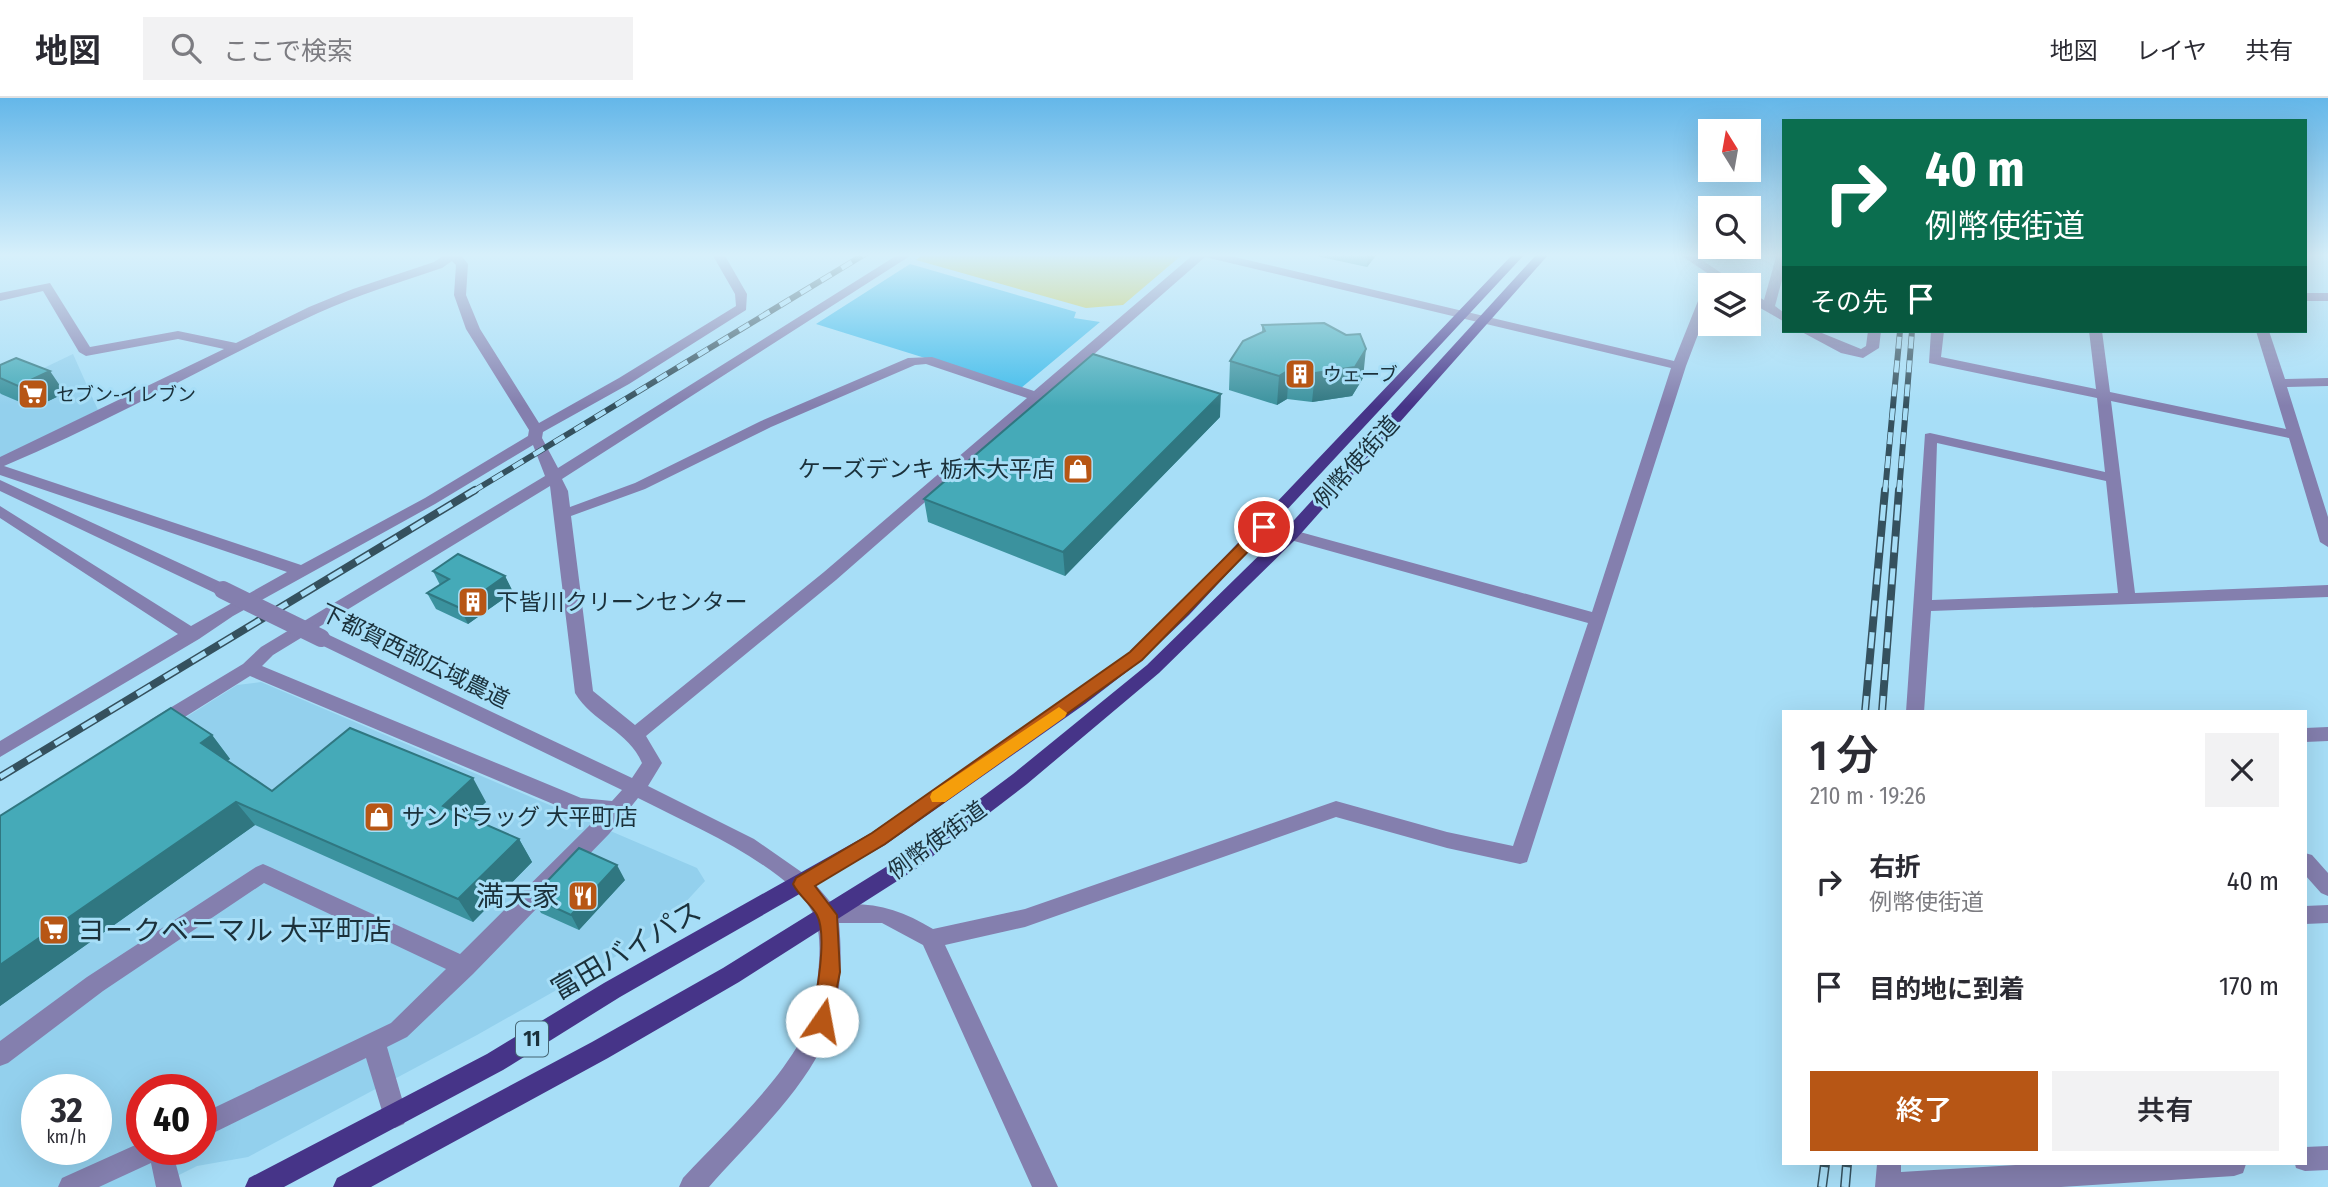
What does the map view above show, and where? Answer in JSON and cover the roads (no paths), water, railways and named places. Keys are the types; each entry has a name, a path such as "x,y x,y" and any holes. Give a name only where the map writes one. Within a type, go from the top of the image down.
{"main road":[{"name":"例幣使街道","path":"803,884 878,839 1136,656 1264,527 1472,305"},
{"name":"例幣使街道","path":"828,915 909,863 1020,779 1153,669 1291,534 1498,305"},
{"name":"富田バイパス","path":"258,1187 495,1062 611,990 803,884"},
{"name":"11","path":"346,1187 600,1050 731,975 828,915"}],"street":[{"path":"57,305 86,352 178,335 241,348"},
{"path":"0,463 326,305"},
{"path":"217,1119 398,1030 602,828 614,809 638,789 652,763 648,748 595,706 584,692 561,491 551,477 552,461 473,329 464,305"},
{"path":"0,750 299,570 418,507 624,381 742,305"},
{"path":"142,735 248,668 267,651 826,305"},
{"path":"634,736 830,576 1142,305"},
{"path":"1420,305 1679,366"},
{"path":"1762,305 1782,316"},
{"path":"1768,309 1769,305"},
{"path":"931,939 1025,918 1336,809 1520,856 1679,366 1698,316"},
{"path":"1811,333 1846,350 1863,354 1872,348 1874,333"},
{"path":"1937,333 1934,360 2295,435"},
{"path":"2096,333 2127,598"},
{"path":"2264,333 2328,542"},
{"path":"562,514 583,509 666,473 766,424 913,361 927,360 1035,396"},
{"path":"2279,383 2328,382"},
{"path":"1914,710 1923,606 1930,437 2113,478"},
{"path":"0,470 299,570"},
{"name":"下都賀西部広域農道","path":"0,485 638,789 747,845 803,884"},
{"path":"0,511 193,635"},
{"path":"1264,527 1598,620"},
{"path":"1923,606 2328,591"},
{"path":"248,668 579,806 614,809"},
{"path":"2307,734 2328,734"},
{"path":"2307,863 2328,887"},
{"path":"0,1055 95,984 263,873 464,967"},
{"path":"692,1187 774,1096 812,1044 828,994 831,949 828,915 803,884"},
{"path":"828,915 867,909 898,918 931,939 1045,1187"},
{"path":"2307,915 2328,914"},
{"path":"374,1043 395,1116"},
{"path":"2307,1159 2328,1158"},
{"path":"71,1187 126,1162"},
{"path":"164,1165 169,1187"},
{"path":"1888,1179 2211,1165"}],"railway":[{"path":"472,492 781,305"},
{"path":"1885,492 1900,333"},
{"path":"1899,492 1912,333"},
{"path":"0,777 475,490"},
{"path":"1865,710 1885,490"},
{"path":"1882,710 1899,490"},
{"path":"1822,1187 1825,1165"},
{"path":"1845,1187 1847,1165"}],"place":[{"name":"ウェーブ","path":"1300,374"},
{"name":"セブン-イレブン","path":"33,394"},
{"name":"ケーズデンキ 栃木大平店","path":"1078,469"},
{"name":"下皆川クリーンセンター","path":"473,602"},
{"name":"サンドラッグ 大平町店","path":"379,817"},
{"name":"満天家","path":"583,896"},
{"name":"ヨークベニマル 大平町店","path":"54,930"}]}
